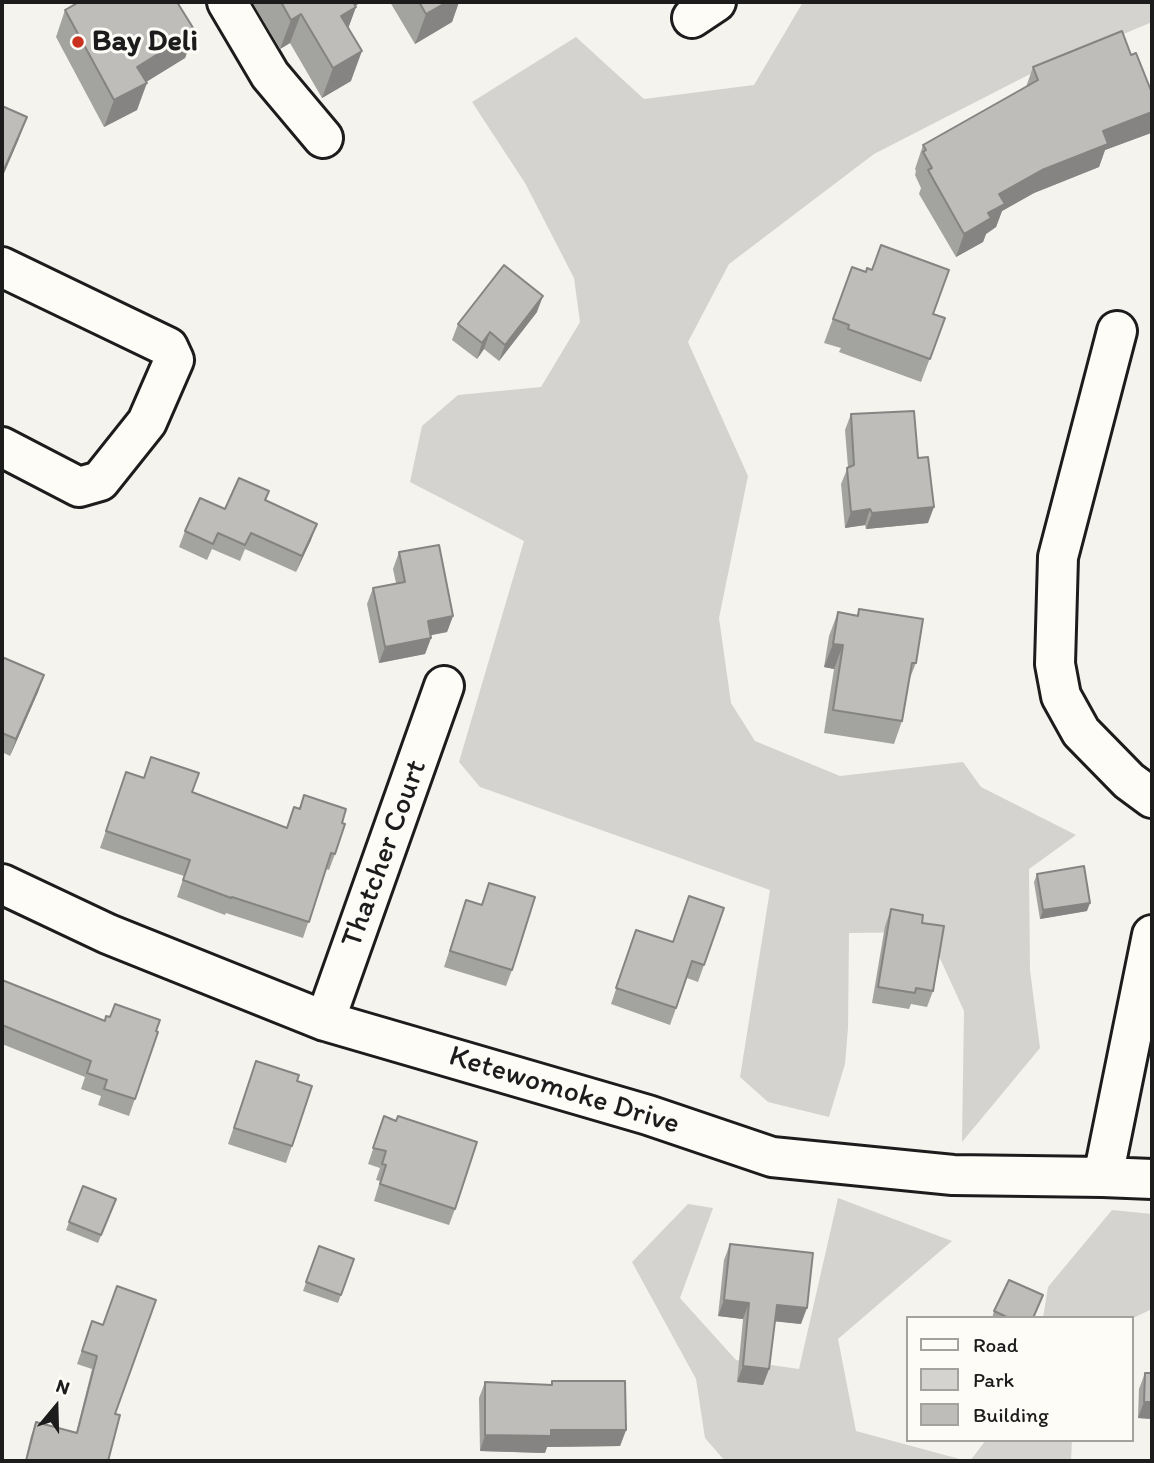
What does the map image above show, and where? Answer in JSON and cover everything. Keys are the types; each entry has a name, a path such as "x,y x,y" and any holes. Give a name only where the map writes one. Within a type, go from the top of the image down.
{"street":[{"path":"227,2 270,75 323,138"},
{"path":"2,267 168,347 174,360 147,422 100,481 79,487 2,447"},
{"path":"1117,331 1058,557 1055,664 1061,696 1081,732 1129,781 1152,798"},
{"name":"Thatcher Court","path":"325,1021 444,686"},
{"name":"Ketewomoke Drive","path":"2,884 108,934 325,1021 648,1115 772,1157 953,1175 1152,1179"},
{"path":"1103,1177 1152,935"}],"green space":[{"path":"803,2 1152,2 1152,22 1036,71 874,154 729,264 688,342 748,476 719,618 731,703 755,741 840,776 963,762 981,787 1076,835 1029,869 1030,970 1040,1048 962,1142 964,1011 928,932 849,933 845,1064 829,1117 768,1102 740,1077 770,890 480,787 459,762 524,541 410,482 422,426 458,395 541,387 580,322 574,278 525,183 472,102 576,37 644,99 754,85"},
{"path":"838,1198 952,1241 838,1339 856,1431 967,1461 725,1461 705,1438 696,1379 632,1262 688,1204 713,1208 680,1298 736,1360 799,1369"},
{"path":"1112,1210 1152,1214 1152,1309 1133,1318 1043,1316 1048,1287"},
{"path":"984,1442 1072,1442 1071,1461 970,1461"}],"building":[{"path":"79,2 177,2 195,31 137,67 147,83 114,100 65,10"},
{"path":"281,2 353,2 356,7 341,16 362,51 333,68 301,14 291,20"},
{"path":"419,2 447,2 426,14"},
{"path":"1122,31 1131,55 1136,53 1152,93 1152,112 1103,131 1108,144 1042,170 999,194 1005,204 988,213 991,218 964,234 928,170 932,168 923,152 926,150 923,145 1038,80 1033,67"},
{"path":"2,106 27,117 3,172 2,172"},
{"path":"881,245 949,270 933,314 945,318 930,359 848,329 849,325 833,319 852,267 866,272 867,268 872,270"},
{"path":"504,265 543,296 505,345 490,332 482,343 458,324"},
{"path":"914,411 918,458 928,457 934,507 872,513 870,509 851,512 847,468 854,465 851,414"},
{"path":"239,478 269,491 265,500 317,524 302,556 251,533 245,545 218,533 213,544 185,531 200,498 225,509"},
{"path":"439,545 453,616 428,621 431,638 385,647 373,588 405,582 399,552"},
{"path":"859,609 923,619 902,721 833,710 843,645 833,644 838,612 858,616"},
{"path":"2,657 44,675 16,739 2,733"},
{"path":"151,757 199,773 192,792 287,828 294,807 300,809 304,795 346,809 342,823 345,824 335,854 331,853 309,922 183,880 190,860 106,831 126,772 144,778"},
{"path":"1084,866 1090,903 1043,910 1037,874"},
{"path":"489,883 535,897 512,970 450,951 466,900 482,905"},
{"path":"689,896 724,908 704,965 692,961 676,1008 616,988 636,930 673,942"},
{"path":"891,909 923,915 922,923 944,926 933,991 916,988 915,993 878,987"},
{"path":"2,980 105,1021 106,1016 110,1017 115,1004 160,1020 135,1099 104,1089 107,1080 87,1073 91,1061 2,1025"},
{"path":"256,1061 299,1075 297,1081 312,1086 292,1146 234,1128"},
{"path":"384,1116 396,1121 398,1116 477,1142 455,1209 380,1184 386,1165 382,1164 386,1151 373,1148"},
{"path":"83,1186 116,1199 101,1235 69,1222"},
{"path":"730,1244 813,1253 807,1308 777,1305 769,1369 743,1366 749,1303 724,1300"},
{"path":"319,1246 354,1259 341,1295 306,1282"},
{"path":"1009,1280 1043,1295 1034,1316 1005,1316 994,1311"},
{"path":"117,1286 156,1300 115,1414 120,1415 108,1461 26,1461 36,1422 77,1433 97,1356 82,1351 92,1321 103,1325"},
{"path":"1145,1373 1152,1373 1152,1402 1144,1402"},
{"path":"552,1381 625,1381 626,1430 551,1430 551,1436 485,1435 485,1382 552,1385"}],"place":[{"name":"Bay Deli","path":"78,42"}]}
